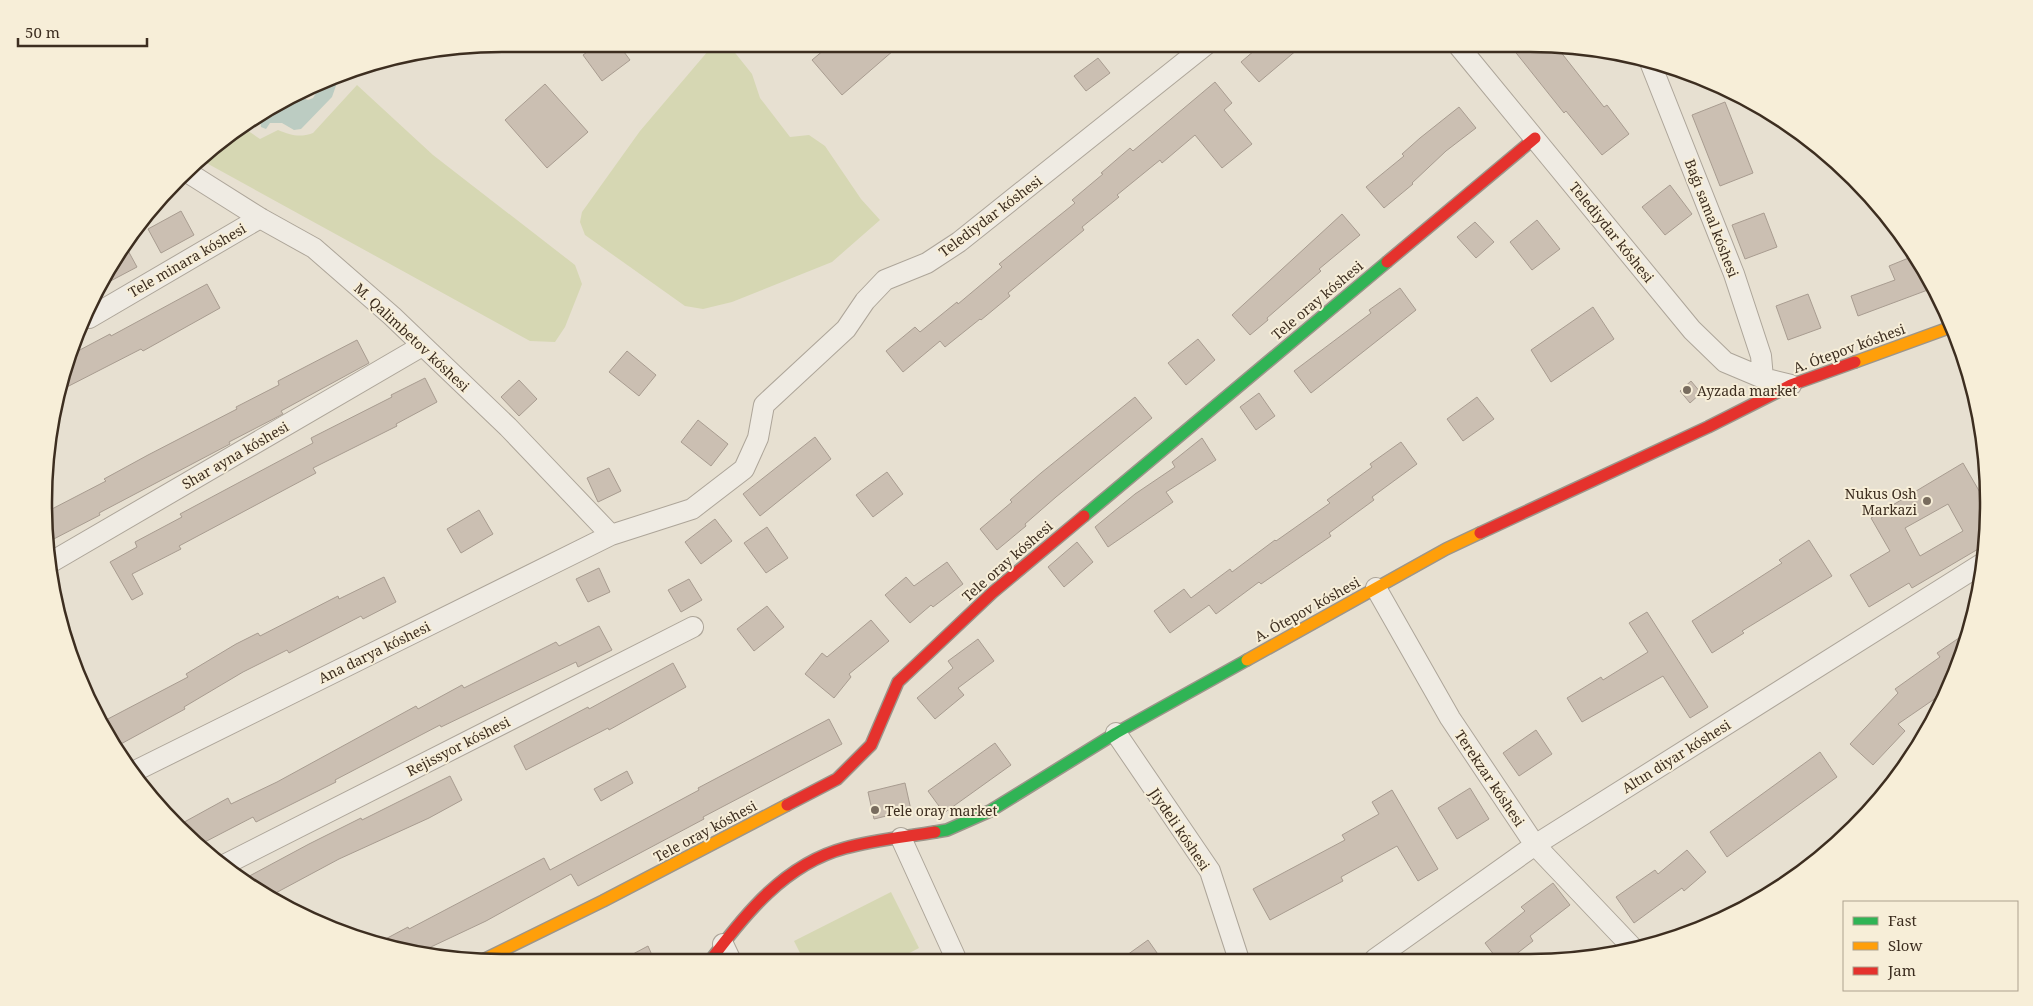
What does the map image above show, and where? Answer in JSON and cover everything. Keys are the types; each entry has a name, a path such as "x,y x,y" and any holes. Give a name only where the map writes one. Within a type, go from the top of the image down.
{"street":[{"name":"Telediydar kóshesi","path":"611,535 692,509 744,469 758,438 764,405 846,329 865,301 885,280 927,263 959,242 1197,52"},
{"name":"Telediydar kóshesi","path":"1464,52 1692,330 1725,362 1763,378 1791,385"},
{"name":"Baǵı samal kóshesi","path":"1653,70 1734,274 1762,356 1763,378"},
{"name":"Tele oray kóshesi","path":"496,954 603,901 837,780 871,745 898,682 992,593 1535,138"},
{"name":"M. Qalimbetov kóshesi","path":"193,176 260,218 314,248 392,316 508,427 611,535"},
{"name":"Tele minara kóshesi","path":"94,315 260,218"},
{"name":"A. Ótepov kóshesi","path":"727,953 737,924 770,890 808,862 844,848 947,830 990,810 1116,733 1446,549 1708,427 1791,385 1945,329"},
{"name":"Shar ayna kóshesi","path":"56,559 422,346"},
{"name":"Ana darya kóshesi","path":"140,769 611,535"},
{"name":"Altın diyar kóshesi","path":"1382,954 1535,845 1976,567"},
{"name":"Terekzar kóshesi","path":"1376,588 1450,718 1535,845 1628,943"},
{"name":"Rejissyor kóshesi","path":"231,861 693,627"},
{"name":"Jiydeli kóshesi","path":"1116,733 1210,871 1237,954"},
{"path":"901,838 953,954"}],"green space":[{"path":"707,52 734,52 752,74 760,98 790,137 809,135 825,146 861,199 880,220 832,262 732,302 703,309 685,306 585,235 580,222 582,212 640,131"},
{"path":"357,85 433,155 575,265 582,284 565,327 555,342 530,341 207,163 249,131 260,139 278,130 295,135 313,133"},
{"path":"891,892 919,948 907,954 800,954 794,941"}],"shaded area":[{"path":"336,85 332,97 301,129 294,130 282,123 270,123 266,129 261,127 261,123 278,113 305,99 308,100 313,98 315,94"}],"building":[{"path":"587,52 624,52 630,60 602,81 583,55"},
{"path":"822,52 892,52 842,95 812,60"},
{"path":"1253,52 1295,52 1259,82 1241,62"},
{"path":"1515,52 1562,53 1604,107 1607,105 1629,134 1602,155 1566,111 1564,113"},
{"path":"1098,58 1110,73 1086,91 1074,76"},
{"path":"1215,82 1232,103 1224,110 1252,144 1222,168 1195,135 1162,163 1160,160 1117,195 1119,197 1082,227 1084,230 1008,293 1010,296 981,320 945,347 940,341 903,372 886,351 915,327 920,332 957,302 958,304 1002,267 999,264 1075,203 1072,200 1103,174 1101,173 1130,148 1133,151"},
{"path":"545,84 588,132 547,168 505,120"},
{"path":"1725,102 1753,173 1720,186 1692,115"},
{"path":"1459,107 1476,128 1446,151 1413,184 1384,208 1366,187 1404,156 1402,154 1420,138"},
{"path":"1670,185 1692,214 1665,235 1642,207"},
{"path":"181,211 194,235 161,253 148,229"},
{"path":"1764,213 1777,247 1745,259 1732,225"},
{"path":"1342,214 1360,235 1319,269 1321,271 1250,335 1232,315"},
{"path":"1537,220 1560,249 1532,270 1510,242"},
{"path":"1475,222 1494,242 1476,258 1457,237"},
{"path":"129,252 137,267 112,280"},
{"path":"1908,258 1927,290 1858,316 1851,296 1895,280 1889,266"},
{"path":"207,284 220,308 143,351 141,349 68,386 79,350 110,334 111,336"},
{"path":"1400,288 1416,310 1311,393 1294,371 1371,313 1369,310"},
{"path":"1808,294 1821,328 1788,340 1776,306"},
{"path":"1593,307 1614,339 1551,382 1531,350"},
{"path":"1198,339 1215,360 1186,385 1168,363"},
{"path":"357,340 369,363 281,411 283,414 229,442 230,444 54,539 52,509 106,481 104,479 148,455 237,409 236,407 279,385 278,381"},
{"path":"627,351 656,375 639,396 609,372"},
{"path":"425,378 437,402 396,424 397,426 313,468 316,473 179,546 181,549 132,574 143,594 132,600 110,562 137,547 135,542 182,517 180,514 313,443 311,438"},
{"path":"519,380 537,399 519,416 501,397"},
{"path":"1691,381 1701,393 1690,403 1680,391"},
{"path":"1259,393 1275,416 1256,430 1240,407"},
{"path":"1135,397 1152,418 1056,497 1025,524 1026,526 997,550 980,529 1012,502 1010,500 1041,473"},
{"path":"1477,397 1494,419 1463,441 1447,419"},
{"path":"698,420 728,444 711,466 681,442"},
{"path":"815,437 831,459 760,516 743,494"},
{"path":"1202,438 1216,460 1166,492 1173,502 1108,547 1095,527 1135,494 1175,467 1172,462"},
{"path":"1401,442 1417,464 1372,497 1374,500 1329,533 1331,536 1261,584 1259,582 1216,614 1209,605 1170,633 1154,611 1184,589 1191,598 1230,569 1232,572 1330,503 1327,500 1372,467 1370,464"},
{"path":"1963,463 1980,492 1978,549 1912,588 1909,583 1869,607 1850,575 1890,551 1871,518","holes":["1948,504 1963,531 1920,556 1905,528"]},
{"path":"609,468 621,491 598,502 587,478"},
{"path":"887,472 903,494 873,517 856,495"},
{"path":"479,510 493,534 461,553 447,529"},
{"path":"715,519 732,541 701,564 685,542"},
{"path":"767,527 788,558 766,573 744,543"},
{"path":"1809,540 1832,576 1742,631 1744,633 1712,653 1692,621 1782,563 1779,560"},
{"path":"1077,542 1093,562 1064,587 1048,567"},
{"path":"947,562 963,584 933,607 931,605 910,623 885,595 906,577 914,586"},
{"path":"599,568 610,592 588,602 576,579"},
{"path":"384,577 396,602 363,619 361,616 289,653 287,650 243,672 184,707 185,709 122,743 108,719 188,677 186,674 236,644 258,633 260,636 338,596 339,599"},
{"path":"689,579 702,600 681,612 668,590"},
{"path":"767,606 784,627 754,651 737,629"},
{"path":"1647,612 1708,707 1690,718 1663,676 1582,722 1567,698 1601,677 1603,680 1648,652 1629,623"},
{"path":"871,620 889,641 849,674 851,677 834,698 805,674 822,653 827,657"},
{"path":"599,626 612,650 578,667 576,662 441,727 440,725 335,780 336,782 256,822 253,817 206,842 184,822 228,798 231,804 277,782 416,706 418,709 462,685 464,688 556,642 559,646"},
{"path":"1960,637 1936,698 1898,724 1905,731 1873,765 1850,744 1898,693 1895,689 1940,657 1937,653"},
{"path":"978,639 994,661 958,688 964,695 935,719 917,698 953,668 948,661"},
{"path":"673,663 686,687 609,730 608,728 526,770 514,746 588,707 589,709"},
{"path":"829,719 842,744 703,817 704,819 578,886 571,874 486,921 430,948 387,938 408,927 409,929 544,858 550,870 699,790 698,788"},
{"path":"1536,730 1552,754 1519,776 1503,753"},
{"path":"995,743 1011,765 944,813 928,791"},
{"path":"1820,752 1837,777 1727,857 1710,832"},
{"path":"627,771 633,783 601,801 594,789"},
{"path":"450,776 462,800 429,818 339,859 277,892 250,876 361,818 362,820"},
{"path":"905,783 911,810 874,819 868,792"},
{"path":"1470,788 1489,819 1457,839 1438,808"},
{"path":"1392,790 1438,869 1418,881 1397,846 1341,877 1343,881 1270,920 1253,889 1345,840 1342,835 1379,814 1372,802"},
{"path":"1687,850 1706,872 1684,891 1682,888 1634,923 1616,897 1655,870 1658,874"},
{"path":"1553,883 1570,905 1530,936 1533,941 1516,954 1493,954 1485,943 1525,911 1521,907"},
{"path":"1148,940 1158,954 1128,954"},
{"path":"648,946 652,954 633,954"}],"traffic: fast":[{"path":"1084,516 1387,262"},
{"path":"935,832 947,830 990,811 1116,733 1247,660"}],"traffic: slow":[{"path":"1855,362 1945,329"},
{"path":"1247,660 1446,549 1480,533"},
{"path":"496,954 603,901 787,805"}],"traffic: jam":[{"path":"1387,262 1535,138"},
{"path":"1480,533 1708,427 1791,385 1855,362"},
{"path":"787,805 837,779 871,745 898,682 992,593 1084,516"},
{"path":"715,954 737,926 768,893 785,878 804,866 823,856 856,845 935,832"}],"place":[{"name":"Ayzada market","path":"1687,390"},
{"name":"Nukus Osh Markazi","path":"1927,501"},
{"name":"Tele oray market","path":"875,810"}]}
